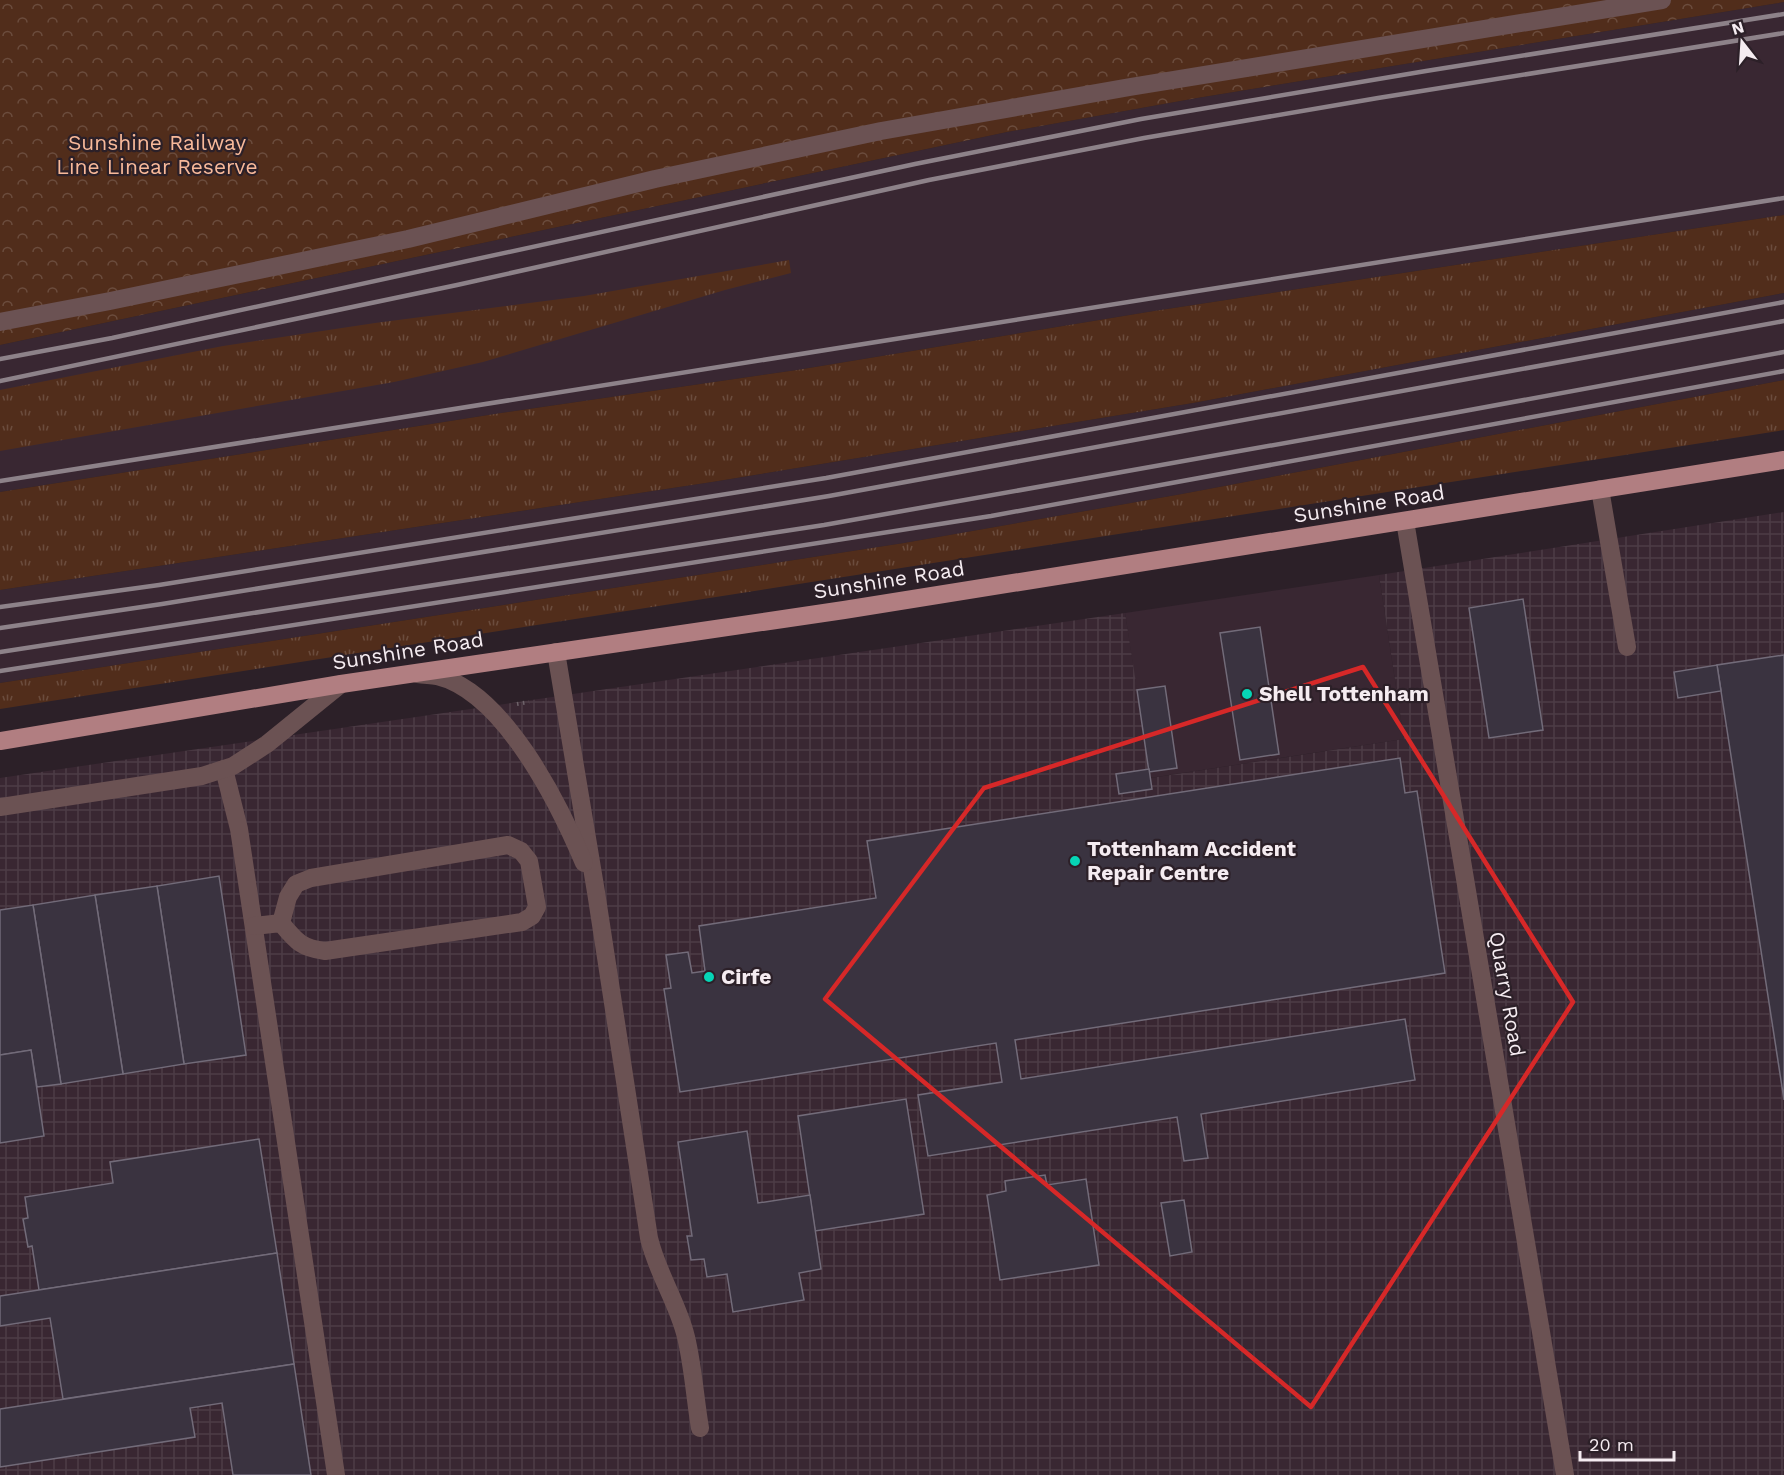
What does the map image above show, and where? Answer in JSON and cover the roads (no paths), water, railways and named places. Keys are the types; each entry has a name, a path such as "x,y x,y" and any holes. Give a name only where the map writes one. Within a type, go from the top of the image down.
{"main road":[{"name":"Sunshine Road","path":"0,741 341,684 844,610 1784,460"}],"street":[{"path":"0,322 408,239 655,179 881,131 1130,87 1662,0"},
{"path":"1600,489 1627,647"},
{"name":"Quarry Road","path":"1405,521 1565,1475"},
{"path":"555,651 596,892 649,1238 654,1260 686,1335 700,1428"},
{"path":"412,673 438,676 460,687 486,705 504,723 536,768 572,836 596,892"},
{"path":"0,807 202,776 224,769 267,744 341,684"},
{"path":"224,769 239,829 336,1475"},
{"path":"508,845 521,851 529,861 537,907 532,916 522,922 325,951 311,949 296,942 281,923 288,897 296,884 311,878 508,845"},
{"path":"254,926 281,923"}],"railway":[{"path":"0,359 112,338 915,164 1141,119 1784,14"},
{"path":"0,381 457,285 929,180 1144,138 1784,33"},
{"path":"0,481 1784,198"},
{"path":"0,607 159,585 826,478 1784,302"},
{"path":"0,628 829,496 1784,321"},
{"path":"0,652 824,525 1784,352"},
{"path":"0,671 991,516 1784,371"}],"place":[{"name":"Shell Tottenham","path":"1247,694"},
{"name":"Tottenham Accident Repair Centre","path":"1075,861"},
{"name":"Cirfe","path":"709,977"}],"park label":[{"name":"Sunshine Railway Line Linear Reserve","path":"157,155"}]}
